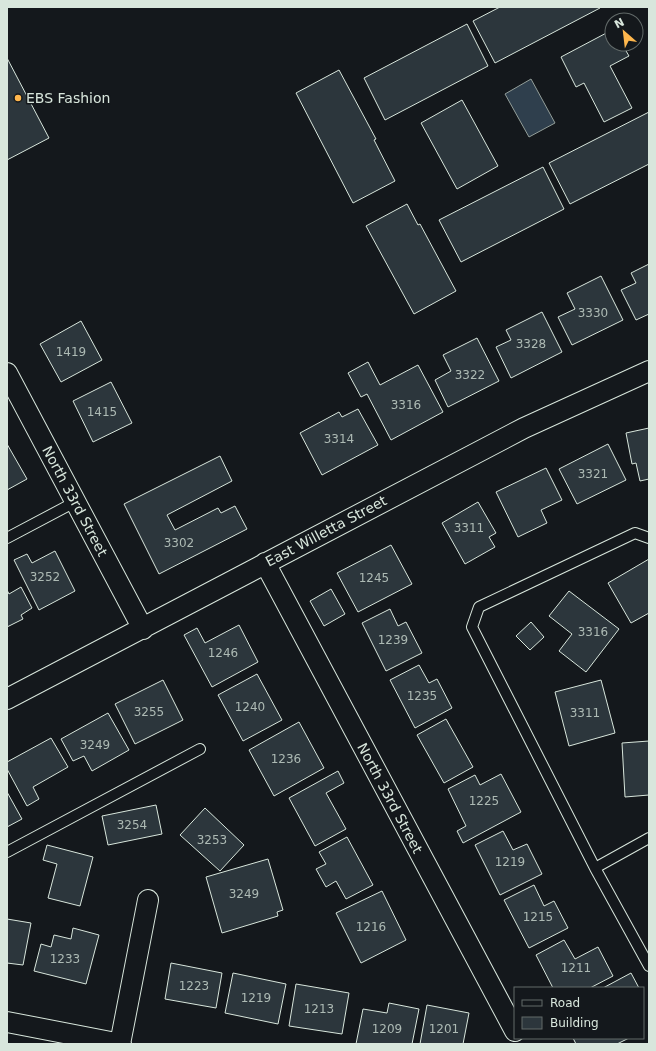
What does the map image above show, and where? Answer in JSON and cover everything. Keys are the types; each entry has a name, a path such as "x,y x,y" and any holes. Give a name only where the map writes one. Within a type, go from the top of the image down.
{"street":[{"name":"East Willetta Street","path":"7,699 524,428 649,371"},
{"name":"North 33rd Street","path":"8,377 143,629"},
{"name":"North 33rd Street","path":"265,563 514,1029"},
{"path":"7,1022 121,1044 148,900"}],"lane":[{"path":"7,538 75,502"},
{"path":"649,538 635,534 479,607 472,627 595,868 649,966"},
{"path":"7,852 200,750"},
{"path":"595,868 649,838"}],"water":[{"path":"531,79 555,123 529,137 505,94"}],"building":[{"path":"500,7 600,8 495,63 473,21"},
{"path":"467,24 488,66 385,120 364,78"},
{"path":"604,34 604,52 627,52 629,56 610,66 632,108 604,122 584,83 576,87 561,57"},
{"name":"EBS Fashion","path":"7,58 49,138 7,160"},
{"path":"339,70 376,139 374,140 395,181 353,203 296,93"},
{"path":"462,100 498,166 457,189 421,123"},
{"path":"649,112 649,164 570,204 549,163"},
{"path":"543,167 564,209 461,262 439,220"},
{"path":"407,204 418,225 420,224 456,291 414,314 366,226"},
{"path":"649,264 649,314 636,320 621,290 636,283 631,273"},
{"path":"601,276 623,320 572,345 558,317 575,309 567,293"},
{"path":"542,312 562,352 511,378 496,347 511,340 506,330"},
{"path":"81,321 102,360 61,382 40,344"},
{"path":"477,338 499,381 448,407 435,380 451,371 443,355"},
{"path":"368,362 380,385 418,365 443,412 391,440 367,394 361,397 348,373"},
{"path":"111,382 132,423 93,442 73,401"},
{"path":"358,409 378,445 322,475 300,433 339,412 342,417"},
{"path":"649,428 649,479 640,481 636,463 632,464 626,433"},
{"path":"7,444 27,479 7,490"},
{"path":"608,444 626,480 577,504 559,469"},
{"path":"220,456 232,481 167,515 175,530 218,508 221,513 235,506 247,529 159,574 124,504"},
{"path":"546,468 562,500 541,510 547,523 518,537 496,492"},
{"path":"478,502 496,533 489,537 495,547 465,564 442,523"},
{"path":"391,545 412,584 358,612 337,573"},
{"path":"55,551 75,591 39,610 14,560 27,554 32,563"},
{"path":"649,559 649,613 631,623 608,583"},
{"path":"21,587 32,608 21,615 23,619 7,627 7,590 9,594"},
{"path":"331,589 345,614 324,626 310,601"},
{"path":"569,591 619,629 586,672 559,651 572,634 549,616"},
{"path":"390,609 398,626 406,622 422,653 386,671 362,623"},
{"path":"531,622 544,637 530,650 516,636"},
{"path":"239,625 258,662 212,687 184,635 197,628 205,643"},
{"path":"419,665 429,683 437,679 452,708 415,728 390,680"},
{"path":"257,674 282,720 243,741 218,695"},
{"path":"163,680 183,720 135,744 115,704"},
{"path":"601,680 615,733 569,746 555,692"},
{"path":"108,713 129,750 92,771 84,756 73,761 61,739"},
{"path":"446,719 473,767 444,783 417,735"},
{"path":"299,722 324,768 274,796 249,750"},
{"path":"51,738 68,767 33,787 39,799 27,806 7,769 7,762"},
{"path":"649,741 649,795 625,797 622,743"},
{"path":"338,771 344,783 326,793 346,829 315,846 289,798"},
{"path":"501,774 521,812 463,843 457,831 466,826 448,789 475,775 480,785"},
{"path":"7,792 22,819 7,827"},
{"path":"156,805 162,834 108,845 102,816"},
{"path":"205,808 244,845 220,871 180,835"},
{"path":"503,831 513,850 527,844 542,874 500,895 475,845"},
{"path":"347,837 373,885 346,899 336,881 326,887 316,869 326,864 319,852"},
{"path":"47,845 93,857 80,906 48,898 57,864 43,860"},
{"path":"268,859 283,910 277,912 278,916 222,933 206,877"},
{"path":"534,885 544,906 554,901 568,928 529,948 504,900"},
{"path":"382,891 406,940 361,963 336,913"},
{"path":"7,919 31,923 23,965 7,963"},
{"path":"73,928 99,935 86,984 34,971 41,944 51,947 54,935 71,939"},
{"path":"564,940 575,959 598,947 613,976 592,987 552,987 536,955"},
{"path":"171,963 222,973 216,1008 165,999"},
{"path":"233,973 286,984 278,1024 225,1013"},
{"path":"631,973 638,987 605,987"},
{"path":"296,984 349,993 342,1034 289,1026"},
{"path":"389,1003 419,1009 412,1044 356,1044 363,1009 387,1013"},
{"path":"427,1005 469,1013 463,1044 420,1044"},
{"path":"574,1039 627,1039 617,1044 576,1044"}],"place":[{"name":"EBS Fashion","path":"18,98"}]}
